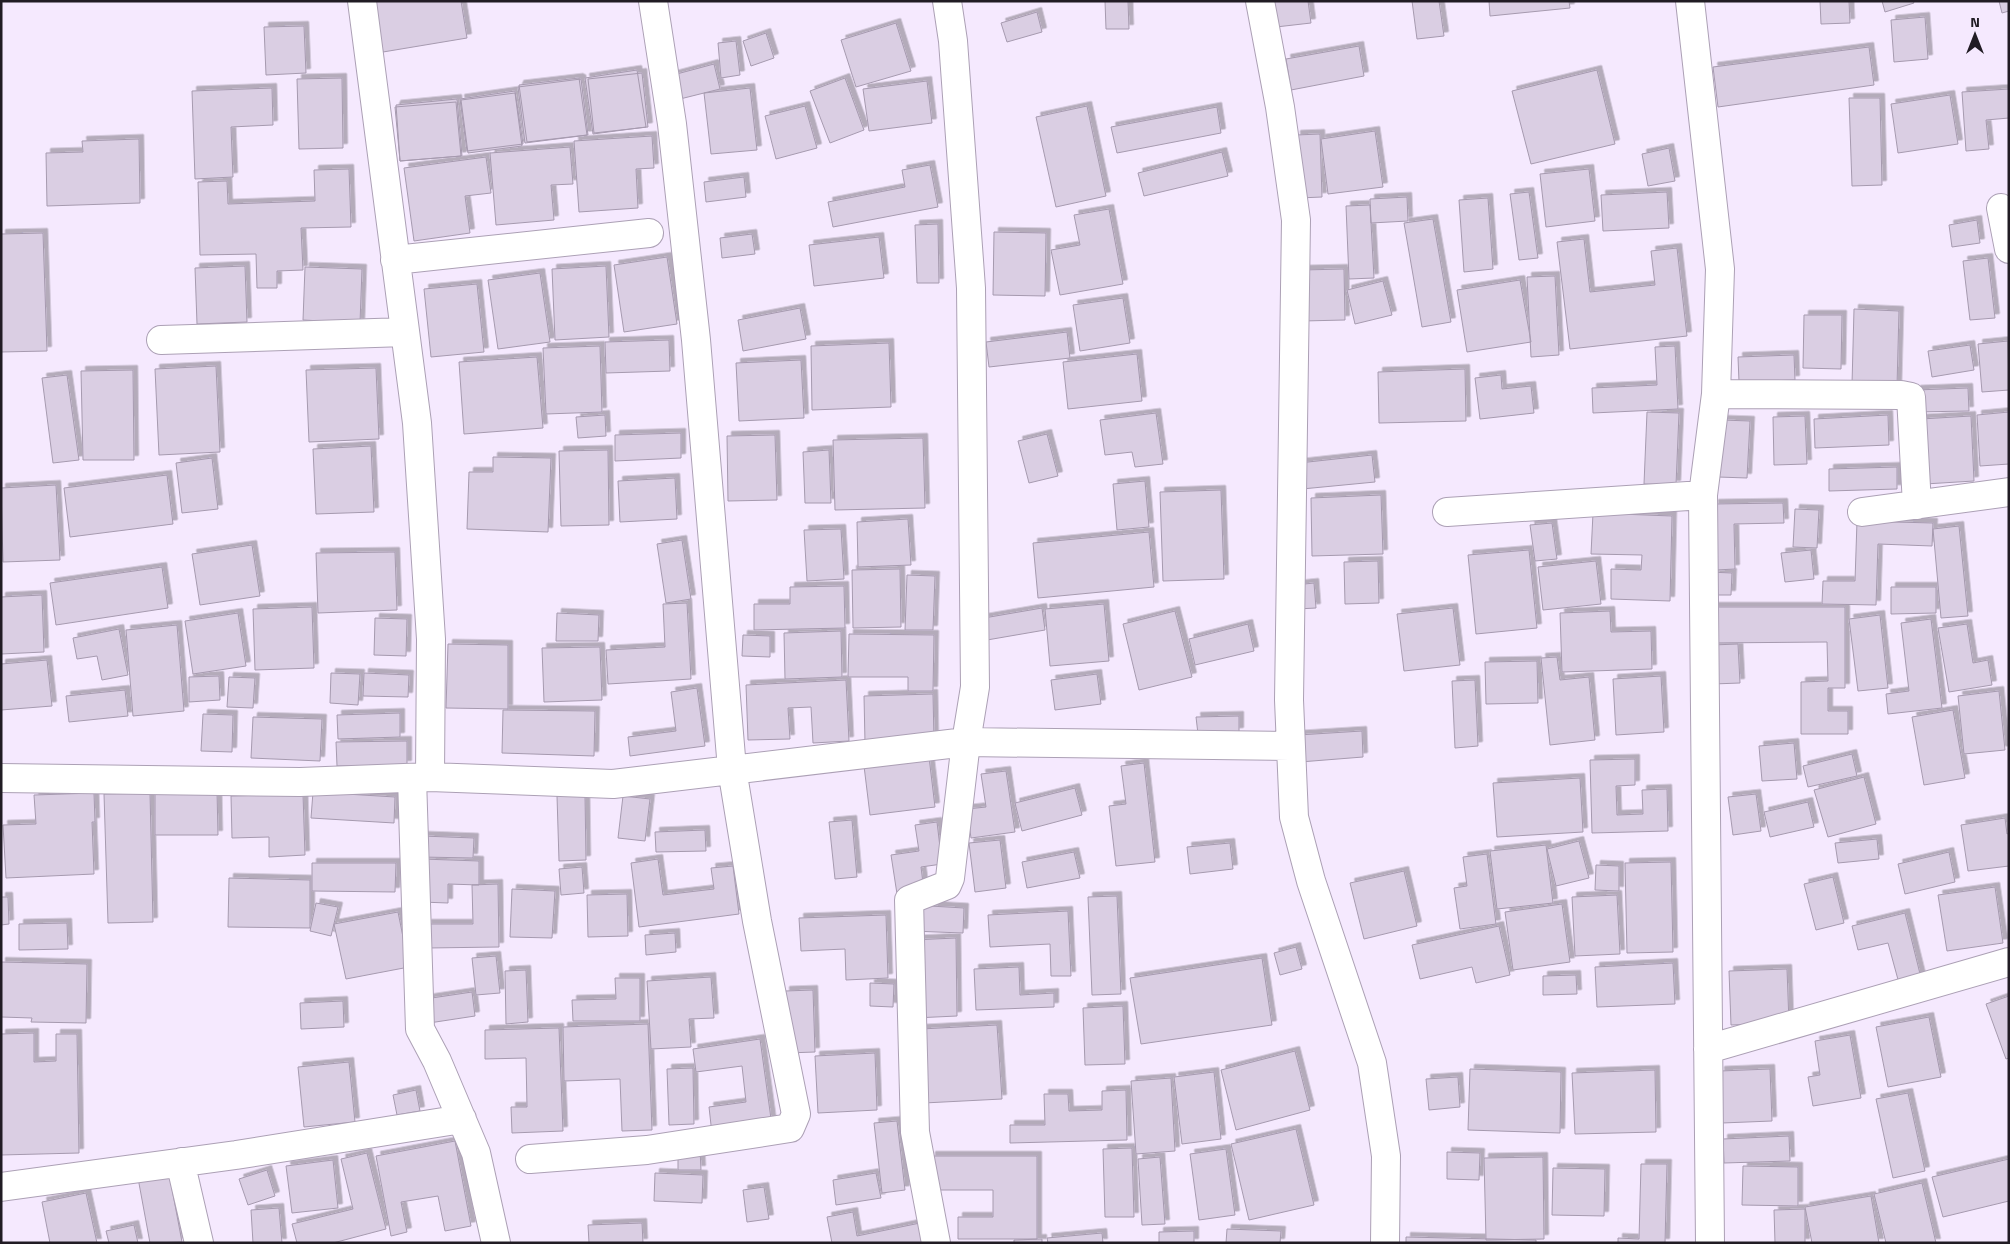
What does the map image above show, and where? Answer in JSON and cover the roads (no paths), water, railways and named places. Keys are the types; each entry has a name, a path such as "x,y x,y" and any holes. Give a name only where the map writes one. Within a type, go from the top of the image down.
{"street":[{"path":"362,1 417,423 431,639 421,777 420,1029 437,1061 476,1153 496,1243"},
{"path":"530,1159 647,1150 790,1128 796,1114 757,921 732,770 696,340 672,124 653,1"},
{"path":"936,1243 915,1132 909,900 947,885 950,878 966,742 975,687 971,288 953,41 947,1"},
{"path":"1260,1 1280,107 1296,220 1288,700 1294,817 1311,881 1372,1063 1386,1156 1385,1243"},
{"path":"1690,1 1720,270 1716,394 1703,495 1710,1243"},
{"path":"2001,208 2009,249"},
{"path":"396,260 650,233"},
{"path":"161,340 405,332"},
{"path":"1716,394 1901,395 1911,397 1918,505"},
{"path":"1862,512 2009,492"},
{"path":"1447,512 1703,495"},
{"path":"1,778 300,782 421,777 613,784 966,742 1290,746"},
{"path":"1708,1049 2009,962"},
{"path":"1,1187 182,1162 462,1119"},
{"path":"182,1162 199,1243"}]}
